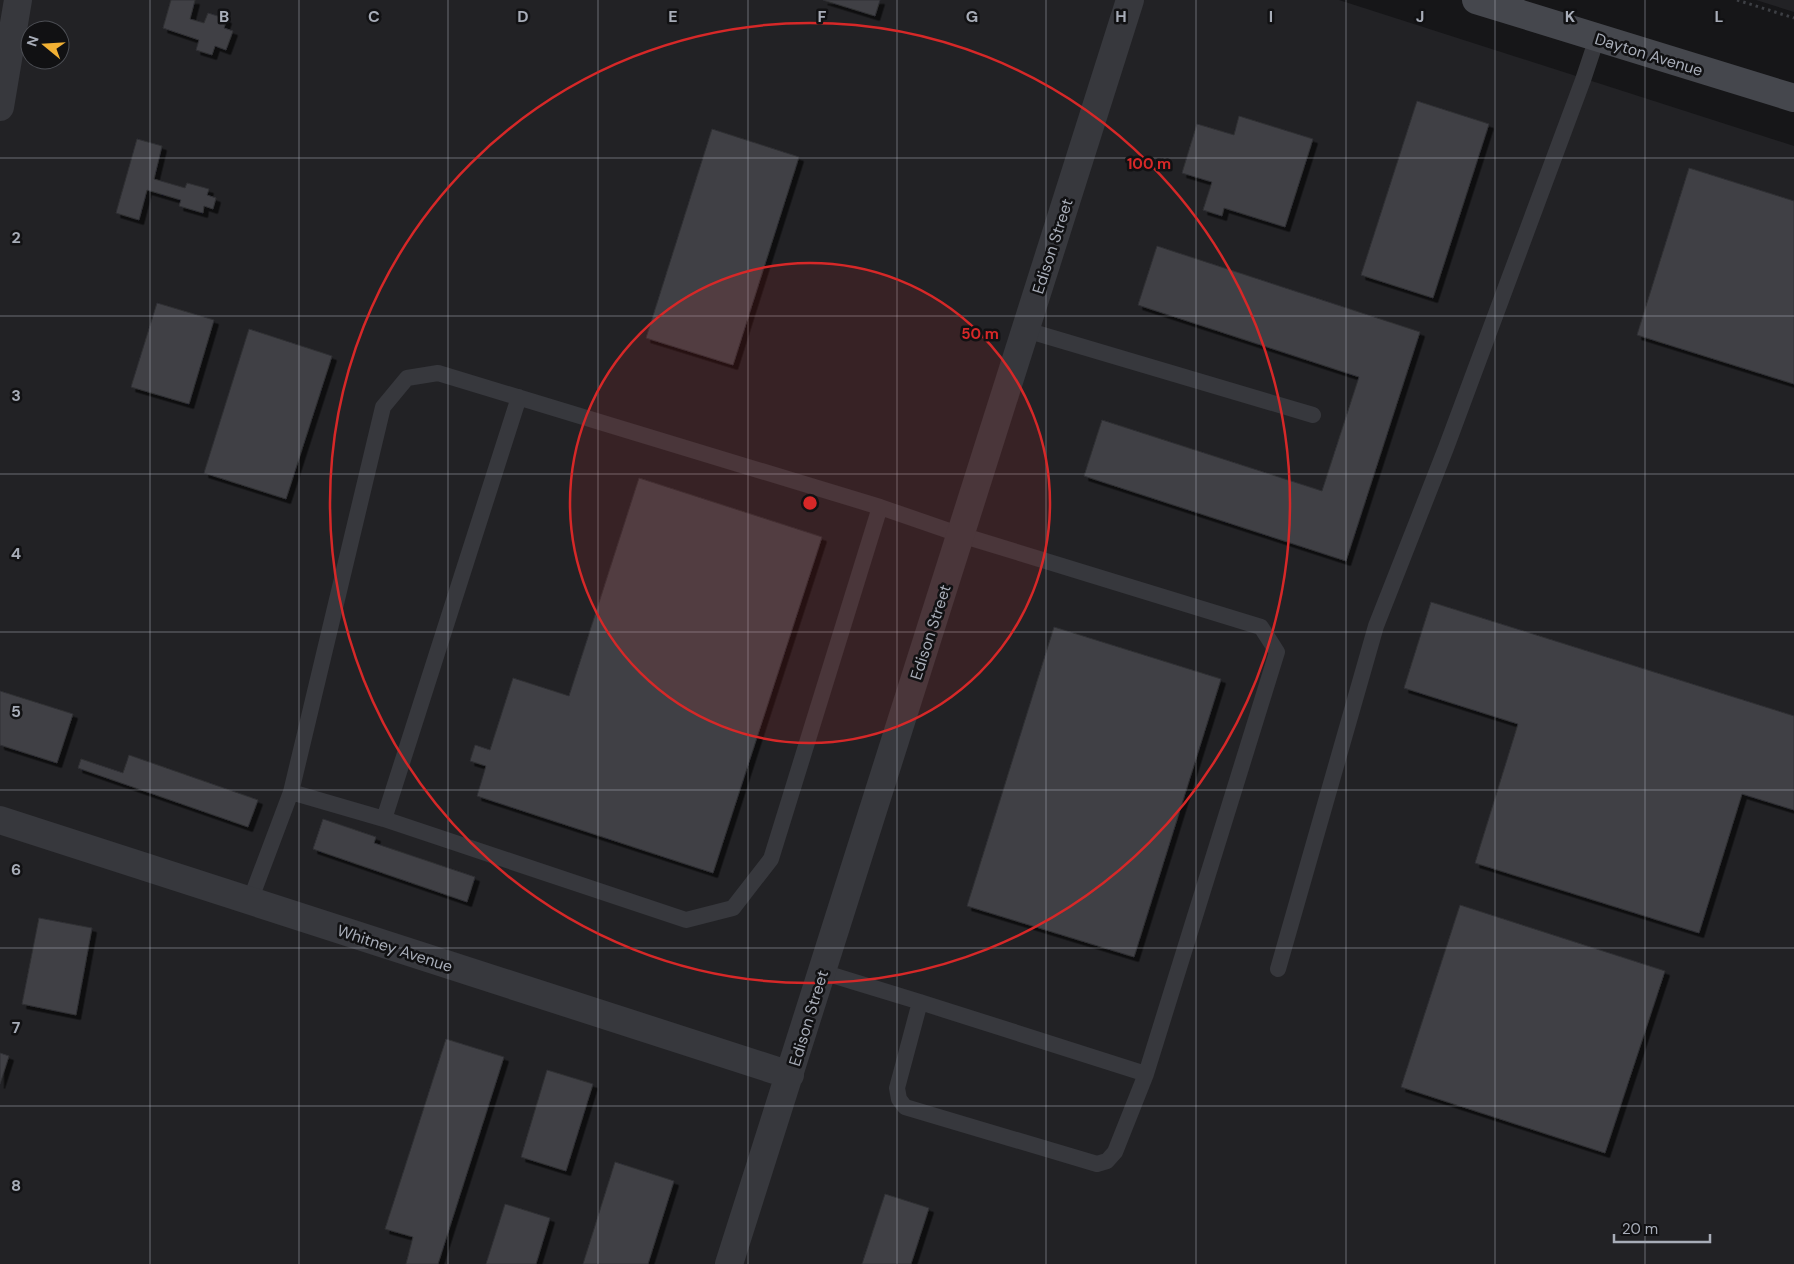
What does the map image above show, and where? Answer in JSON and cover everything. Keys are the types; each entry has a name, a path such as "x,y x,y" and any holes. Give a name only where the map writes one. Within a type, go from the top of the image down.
{"main road":[{"name":"Dayton Avenue","path":"1476,0 1794,98"}],"street":[{"path":"0,107 18,0"},
{"name":"Edison Street","path":"729,1264 1130,0"},
{"name":"Whitney Avenue","path":"0,820 790,1075"}],"lane":[{"path":"1278,969 1376,626 1449,439 1597,38"},
{"path":"1026,330 1313,415"},
{"path":"250,901 291,792 384,407 407,378 438,373 752,470 880,507 1261,627 1277,652 1146,1074 1115,1152 1107,1161 1097,1164 905,1107 899,1099 897,1088 920,1002"},
{"path":"384,819 519,397"},
{"path":"291,792 384,819 686,920 733,908 772,859 880,507"},
{"path":"822,972 1146,1074"}],"path":[{"path":"1737,0 1794,18"}],"shaded area":[{"path":"0,0 1339,0 1794,146 1794,1264 0,1264"},
{"path":"1756,0 1794,0 1794,12"}],"building":[{"path":"171,0 195,0 190,19 204,23 208,13 227,19 224,28 233,31 226,50 215,46 212,55 196,50 199,40 163,28"},
{"path":"823,0 880,0 875,16"},
{"path":"1417,101 1489,124 1433,298 1361,275"},
{"path":"1239,116 1313,139 1285,227 1224,208 1222,216 1203,210 1212,182 1182,173 1197,124 1234,135"},
{"path":"712,129 799,157 733,365 646,338"},
{"path":"137,139 162,146 154,179 185,188 187,183 209,189 207,195 216,198 213,209 204,206 203,213 179,206 181,200 147,190 139,220 116,213"},
{"path":"1689,168 1794,201 1794,384 1637,335"},
{"path":"1157,246 1420,332 1346,561 1084,476 1102,420 1322,491 1359,377 1138,305"},
{"path":"157,303 214,320 189,404 131,387"},
{"path":"249,329 332,356 286,499 204,473"},
{"path":"639,478 822,537 713,873 477,796 486,766 470,761 475,745 490,750 513,678 569,696"},
{"path":"1431,602 1794,716 1794,810 1742,794 1699,933 1475,863 1518,724 1404,688"},
{"path":"1054,627 1221,679 1134,957 967,906"},
{"path":"0,691 73,714 57,763 0,745"},
{"path":"129,755 258,800 248,827 78,768 81,759 123,773"},
{"path":"323,819 376,837 374,843 475,877 467,902 313,849"},
{"path":"1460,905 1665,971 1605,1153 1401,1087"},
{"path":"39,918 92,928 76,1015 22,1004"},
{"path":"446,1039 504,1057 438,1264 406,1264 413,1237 385,1229"},
{"path":"0,1053 9,1056 0,1084"},
{"path":"547,1070 593,1084 566,1171 521,1157"},
{"path":"615,1162 674,1181 648,1264 583,1264"},
{"path":"885,1194 929,1208 911,1264 862,1264"},
{"path":"505,1204 550,1218 536,1264 486,1264"}]}
